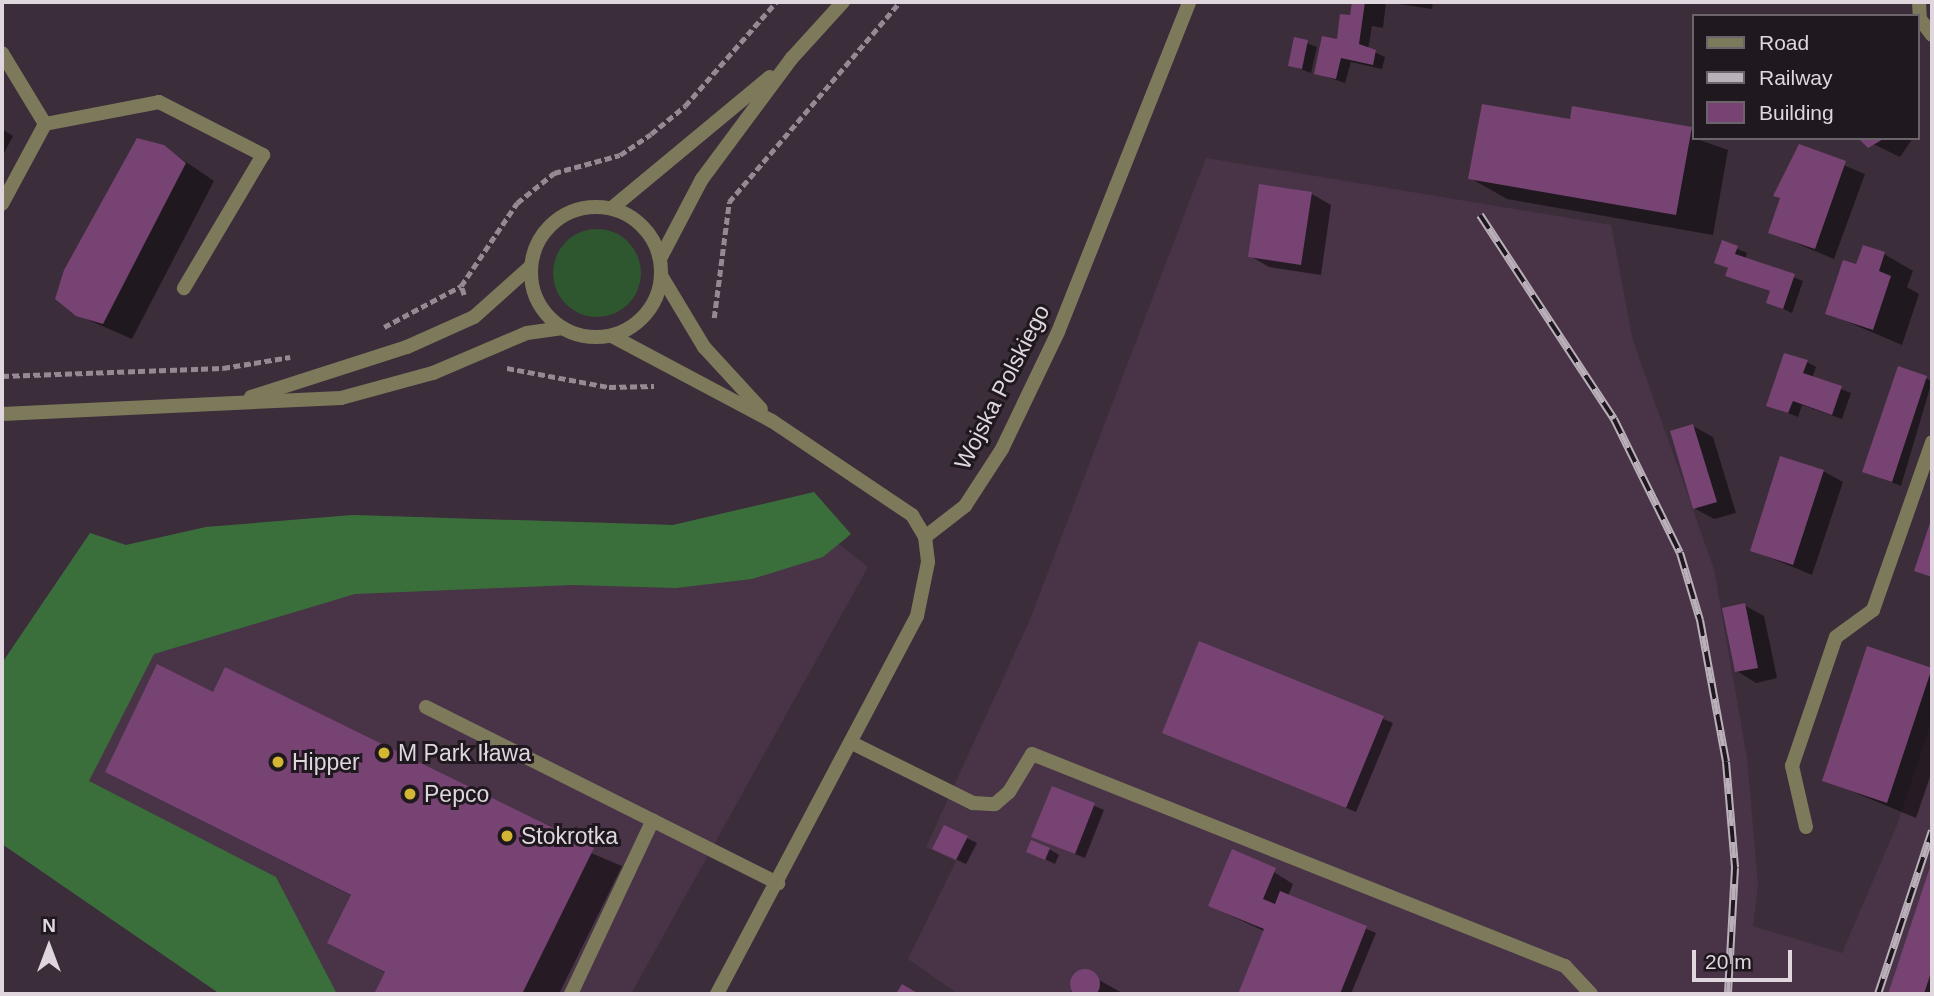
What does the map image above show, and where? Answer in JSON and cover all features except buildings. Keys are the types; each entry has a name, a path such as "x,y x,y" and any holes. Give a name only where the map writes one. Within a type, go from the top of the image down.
{"street":[{"path":"661,257 702,178 792,58 843,2"},
{"name":"Wojska Polskiego","path":"925,537 965,506 1002,449 1058,332 1189,2"},
{"path":"1920,19 1932,35"},
{"path":"2,53 45,124"},
{"path":"612,208 792,58"},
{"path":"45,124 159,102 263,155 184,288"},
{"path":"2,204 45,124"},
{"path":"563,328 538,302 531,266 535,248 558,218 594,206 612,208 644,226 661,257 662,277 647,315 612,336"},
{"path":"235,402 407,347 474,317 531,266"},
{"path":"662,277 704,347 772,421"},
{"path":"2,414 341,398 433,373 492,345 563,328 612,336 681,369 772,421 912,515 925,537 928,562 917,616 854,744 717,994"},
{"path":"1806,827 1792,766 1836,637 1873,610 1932,442"},
{"path":"426,707 778,883"},
{"path":"854,744 973,803 1002,798 1032,754 1564,966 1591,994"},
{"path":"571,994 653,820"}],"path":[{"path":"378,330 461,286 517,203 554,173 620,155 685,106 776,2"},
{"path":"704,347 712,333 729,202 900,2"},
{"path":"461,286 474,317"},
{"path":"492,345 506,368 608,387 663,386 681,369"},
{"path":"2,376 223,368 294,357"}],"shaded area":[{"path":"1206,158 1611,225 1633,341 1714,569 1747,758 1758,885 1753,926 1842,953 1897,825 1932,719 1932,994 958,994 908,959 956,861 926,847 1029,622"},
{"name":"M Park Iława","path":"783,500 868,567 631,994 220,994 2,844 2,663 90,533 126,545 206,527 353,515 673,525"}],"green space":[{"path":"597,229 614,233 628,242 637,256 641,273 637,290 628,304 614,313 597,317 580,313 566,304 557,290 553,273 557,256 566,242 580,233"},
{"path":"814,492 851,534 823,557 752,579 676,588 572,585 355,594 154,654 89,781 276,877 337,994 220,994 2,844 2,663 90,533 126,545 206,527 353,515 673,525"}],"railway":[{"path":"1480,215 1614,419 1680,553 1700,620 1726,762 1735,868 1728,994"},
{"path":"1878,994 1932,831"}],"place":[{"name":"M Park Iława","path":"384,753"},
{"name":"Hipper","path":"278,762"},
{"name":"Pepco","path":"410,794"},
{"name":"Stokrotka","path":"507,836"}]}
